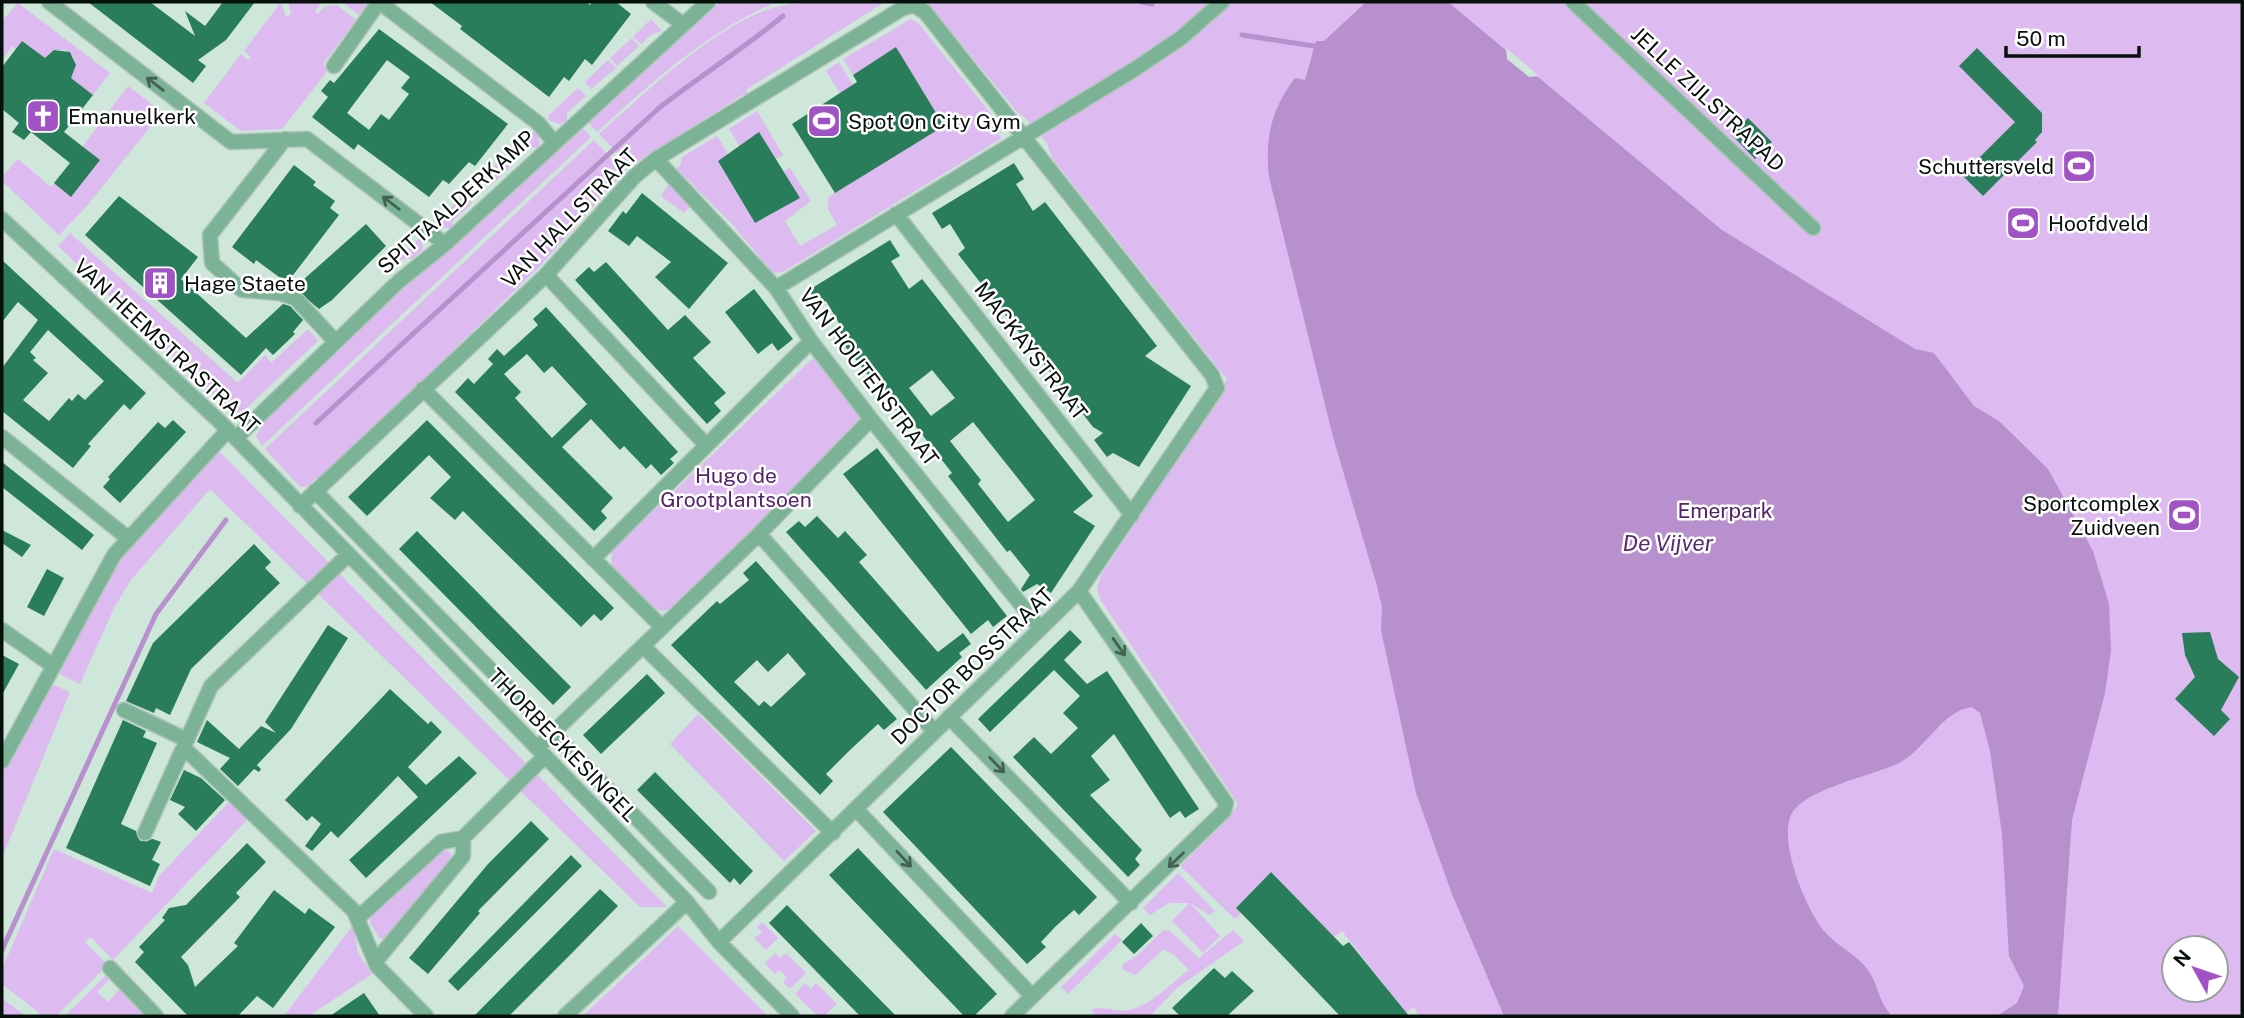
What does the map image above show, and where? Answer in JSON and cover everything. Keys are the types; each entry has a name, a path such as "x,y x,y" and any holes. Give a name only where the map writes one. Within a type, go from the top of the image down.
{"street":[{"path":"49,2 231,142 307,139 445,244"},
{"path":"334,66 379,2 538,123 554,142"},
{"path":"653,2 681,23"},
{"name":"SPITTAALDERKAMP","path":"2,761 102,573 128,539 232,434 398,282 445,244 681,23 708,2"},
{"path":"776,288 1158,53 1222,2"},
{"name":"JELLE ZIJLSTRAPAD","path":"1573,2 1813,228"},
{"name":"VAN HALLSTRAAT","path":"300,506 546,275 635,176 656,159 903,8 915,5 925,12 1023,136"},
{"name":"DOCTOR BOSSTRAAT","path":"719,942 1079,591 1217,388 1212,374 1023,136"},
{"path":"285,139 210,234 212,263 242,290 279,293 295,298 335,341"},
{"name":"VAN HOUTENSTRAAT","path":"656,159 776,288 811,341 871,419 1040,628"},
{"name":"MACKAYSTRAAT","path":"896,214 1132,515"},
{"name":"VAN HEEMSTRASTRAAT","path":"4,227 232,434 300,506"},
{"path":"546,275 706,445"},
{"path":"593,559 811,341"},
{"path":"423,389 661,626"},
{"path":"359,917 441,842 463,838 541,752 552,733 759,534 871,419"},
{"path":"2,437 128,539"},
{"name":"THORBECKESINGEL","path":"315,491 709,892"},
{"name":"THORBECKESINGEL","path":"300,506 687,902 719,942 792,1016"},
{"path":"759,534 934,731"},
{"path":"145,833 211,686 348,555"},
{"path":"1012,1016 1224,811 1226,803 1079,591"},
{"path":"2,629 52,665"},
{"path":"643,646 833,833"},
{"path":"124,710 185,744 359,917 375,962 426,1016"},
{"path":"949,717 1131,903"},
{"path":"857,810 1032,996"},
{"path":"375,962 463,856 463,838"},
{"path":"565,1016 687,902"},
{"path":"110,968 156,1016"}],"green space":[{"path":"281,2 286,17 291,14 288,2 321,2 315,12 318,14 325,6 337,5 356,20 323,64 329,69 282,129 241,131 204,103 241,54 248,60 251,57 244,51"},
{"path":"342,2 370,2 359,15"},
{"path":"724,2 770,2 770,5 700,45 597,132 587,121 709,8"},
{"path":"885,2 746,90 749,95 744,94 630,167 599,134 659,80 730,28 776,7 798,3"},
{"name":"Emerpark","path":"927,2 2242,2 2242,1016 1419,1016 1414,1007 1406,1013 1342,931 1334,937 1270,873 1236,908 1241,914 1235,919 1180,866 1227,820 1238,804 1100,599 1097,589 1101,575 1206,417 1227,379 1052,158 1047,143 1027,119 1018,113"},
{"path":"18,3 110,73 93,95 69,77 75,62 72,55 65,50 54,50 46,59 22,41 16,49 12,46 2,60 2,21"},
{"path":"651,19 662,31 652,34 641,44 633,37"},
{"path":"911,19 918,23 1000,125 998,134 1002,138 783,272 773,273 732,224 676,168 680,166 682,157 717,136 728,154 718,161 755,223 799,198 783,171 790,168 811,201 785,221 800,246 837,225 828,209 828,197 883,163 826,71 839,62 895,155 861,71 853,75 843,59","holes":["896,48 944,126 919,141 871,63"]},
{"path":"632,38 639,46 617,66 610,58"},
{"path":"608,60 616,68 591,89 585,82"},
{"path":"128,86 162,112 87,206 59,235 2,181 2,177 18,159 51,187 54,183 71,196 99,160 83,146"},
{"path":"578,88 586,96 567,113 567,121 560,124 548,120 549,115"},
{"path":"757,111 783,155 776,159 759,133 740,147 729,129"},
{"path":"581,126 591,137 262,446 256,436 266,419 264,416"},
{"path":"531,132 537,132 540,143 538,148 531,147 525,153 517,145"},
{"path":"594,140 624,172 540,266 319,481 316,478 307,487 300,487 265,449"},
{"path":"502,159 510,167 489,187 481,179"},
{"path":"669,184 692,204 684,213 661,196"},
{"path":"464,195 472,203 453,221 452,228 437,228 434,224"},
{"path":"70,233 238,383 265,355 271,363 308,329 318,341 237,417 58,246"},
{"path":"421,237 423,250 412,259 403,259 393,268 391,265"},
{"name":"Hugo de Grootplantsoen","path":"812,359 821,361 861,415 860,424 673,607 664,611 655,609 611,565 612,551"},
{"path":"218,450 667,907 640,907 210,489 131,580 115,606 80,684 55,672 111,567"},
{"path":"49,683 70,692 2,858 2,773"},
{"path":"698,714 816,831 784,861 670,744"},
{"path":"230,801 249,818 113,960 91,937 85,942 108,965 56,1016 43,1016 2,984 2,969 54,849 152,893 159,876"},
{"path":"441,850 447,850 452,855 448,867 445,866 395,926 397,928 385,939 379,938 370,922 372,914"},
{"path":"1178,873 1215,911 1210,915 1190,903 1220,936 1203,953 1172,921 1189,903 1169,903 1150,915 1143,908"},
{"path":"762,922 778,938 766,950 754,938 762,932 757,927"},
{"path":"353,925 358,953 372,974 309,1016 284,1016"},
{"path":"678,926 768,1016 583,1016"},
{"path":"1163,930 1170,931 1199,958 1233,930 1244,941 1177,988 1150,1016 1097,1016 1091,1010 1099,1008 1124,1011 1146,1003 1189,970 1173,954 1163,950 1135,975 1122,969 1123,964 1138,955"},
{"path":"1115,934 1122,940 1068,994 1061,987"},
{"path":"775,953 780,958 786,953 806,973 790,989 783,982 787,977 779,970 775,974 765,963"},
{"path":"105,976 109,980 97,992 108,1002 119,990 145,1016 65,1016"},
{"path":"805,983 811,989 816,983 837,1004 824,1016 818,1016 795,994"},
{"path":"2,997 26,1016 6,1016 2,1013"}],"water":[{"name":"De Vijver","path":"1366,2 1448,2 1722,230 1915,349 1934,353 1974,406 1999,421 2048,469 2093,551 2109,604 2111,651 2105,693 2072,820 2058,1016 1997,1016 2017,1003 2024,986 2009,956 2002,834 1990,751 1980,713 1972,707 1951,716 1907,758 1897,764 1825,790 1800,804 1792,813 1788,825 1791,856 1809,907 1824,931 1868,970 1892,1016 1504,1016 1452,894 1416,793 1381,630 1382,607 1377,586 1333,437 1269,177 1269,137 1280,101 1295,78 1305,80 1316,41 1324,41"}],"pier":[{"path":"1506,48 1539,76 1529,77 1507,59"}],"building":[{"path":"88,2 150,2 195,36 185,11 205,26 223,2 255,2 226,40 198,60 206,66 193,83"},
{"path":"430,2 586,2 590,5 592,2 616,2 631,14 592,65 585,59 569,81 564,77 549,97 460,29 462,26"},
{"path":"379,29 508,124 475,166 469,162 449,184 443,180 429,197 358,144 354,150 312,117 328,97 321,91 330,80 334,83","holes":["387,60 410,77 401,88 409,94 389,120 381,114 369,130 347,113"]},
{"name":"Emanuelkerk","path":"22,41 45,58 54,50 70,52 76,65 71,78 93,95 64,132 100,160 71,197 54,183 70,163 31,132 24,140 12,132 19,123 2,109 2,67"},
{"path":"896,47 944,126 835,193 792,124 857,82 853,75"},
{"path":"1977,48 2042,113 2042,132 2035,140 2037,142 1983,196 1962,175 2015,122 1959,66"},
{"path":"1748,118 1772,142 1755,159 1732,135"},
{"path":"759,132 800,198 755,223 718,161"},
{"path":"1014,163 1024,179 1016,184 1033,211 1045,202 1157,346 1145,356 1191,386 1139,467 1113,453 1107,457 1094,440 1103,433 1093,427 958,254 965,248 950,224 942,229 932,213"},
{"path":"294,165 316,182 313,185 335,201 330,208 339,215 287,283 256,260 254,264 232,247"},
{"path":"642,193 728,263 689,309 655,277 671,262 637,236 629,246 608,231 623,211 626,214"},
{"name":"Hage Staete","path":"119,196 198,257 181,279 246,338 283,304 290,306 303,320 293,332 295,334 273,355 266,348 241,375 85,235"},
{"path":"366,224 386,246 332,300 319,309 294,288"},
{"path":"890,240 900,256 891,261 909,289 922,279 1093,496 1073,512 1095,526 1051,593 1037,584 1023,592 1021,589 1030,575 1010,550 1007,552 948,476 952,473 900,406 896,410 836,335 843,330 826,301 818,306 809,290","holes":["932,370 955,398 931,416 909,388","973,422 1035,500 1008,522 978,484 981,480 950,441"]},
{"path":"2,260 146,393 130,410 124,404 88,444 91,446 73,468 2,411 2,368 38,320 18,302 2,322","holes":["48,330 104,381 85,400 78,394 72,401 69,398 49,421 23,400 48,373 33,360 36,358 30,352"]},
{"path":"606,262 668,330 685,315 711,342 693,358 726,393 714,403 721,411 707,424 575,280 589,267 594,272"},
{"path":"754,289 793,339 778,351 772,343 758,354 725,312"},
{"path":"546,307 678,452 670,459 674,463 661,475 651,464 646,469 624,446 620,450 591,419 562,447 613,498 601,511 607,518 594,531 455,392 468,378 474,384 493,364 488,359 497,349 504,356 538,325 533,319","holes":["527,354 544,373 552,366 587,404 552,438 515,398 521,392 504,374"]},
{"path":"173,420 186,432 120,503 103,487 110,479 108,477 158,422 165,428"},
{"path":"427,420 614,608 601,621 594,614 581,627 463,511 455,520 430,498 451,477 429,455 367,516 348,497"},
{"path":"877,448 1007,616 993,627 988,620 971,634 843,474"},
{"path":"2,462 94,535 82,550 2,487"},
{"path":"817,516 838,538 845,531 867,555 859,562 938,652 963,633 971,644 959,653 962,657 926,690 786,532 799,521 805,527"},
{"path":"2,530 31,545 22,557 2,543"},
{"path":"417,531 571,687 553,705 399,549"},
{"path":"254,544 271,562 265,568 280,583 191,669 170,715 156,708 154,713 126,701 153,643"},
{"path":"756,561 897,719 884,730 878,724 850,750 826,774 833,781 820,795 671,645 717,601 720,604 749,580 743,573","holes":["788,653 806,674 771,707 764,701 759,706 734,682 757,660 768,672"]},
{"path":"47,569 64,578 44,616 27,607"},
{"path":"328,625 348,638 291,729 257,765 261,769 259,772 254,769 238,786 220,769 230,758 197,742 207,720 239,749 261,726 276,733 265,722"},
{"path":"1070,630 1082,642 1064,660 1087,684 1107,671 1199,809 1185,818 1180,811 1170,818 1114,734 1091,756 1110,780 1090,795 1142,850 1135,859 1140,865 1128,877 1013,757 1034,737 1051,754 1078,728 1063,713 1080,696 1054,670 990,732 978,719"},
{"path":"2210,632 2218,659 2239,677 2221,710 2230,719 2214,736 2175,699 2195,677 2185,655 2182,633"},
{"path":"2,655 19,664 2,695"},
{"path":"647,674 665,693 601,754 583,735"},
{"path":"390,689 428,724 431,721 442,732 408,767 426,785 459,756 477,773 366,878 349,860 418,797 398,776 338,838 331,831 312,851 305,846 321,824 312,816 307,821 285,800"},
{"path":"123,720 146,731 143,737 157,743 121,824 136,831 140,841 153,839 161,842 152,860 160,864 150,886 66,848"},
{"path":"951,747 1097,897 1079,915 1074,910 1056,926 1041,942 1046,947 1027,964 883,812"},
{"path":"184,770 201,778 225,800 196,831 178,814 185,807 170,800"},
{"path":"655,772 753,871 740,885 734,878 730,883 637,790"},
{"path":"531,821 549,839 478,911 480,913 428,974 409,958 488,864"},
{"path":"247,843 266,862 236,893 240,897 181,957 188,965 195,987 238,946 234,943 274,890 305,914 309,908 335,927 273,1008 257,996 238,1016 188,1016 135,962 144,952 139,947 165,920 162,918 169,908 186,905"},
{"path":"858,848 997,994 974,1016 964,1016 829,875"},
{"path":"571,855 582,866 458,991 448,981"},
{"path":"1271,872 1343,946 1349,942 1409,1016 1340,1016 1236,908"},
{"path":"600,889 618,906 573,952 509,1016 474,1016"},
{"path":"787,905 896,1016 860,1016 769,923"},
{"path":"1141,923 1153,936 1134,954 1122,942"},
{"path":"1214,968 1225,978 1232,971 1254,991 1227,1016 1180,1016 1172,1008"},
{"path":"364,993 380,1016 330,1016 352,1001"}],"waterway":[{"path":"1142,2 1152,4"},
{"path":"316,423 659,108 783,16"},
{"path":"1242,35 1320,47"},
{"path":"2,950 156,614 226,520"}],"place":[{"name":"Emanuelkerk","path":"43,116"},
{"name":"Spot On City Gym","path":"824,121"},
{"name":"Schuttersveld","path":"2079,166"},
{"name":"Hoofdveld","path":"2023,223"},
{"name":"Hage Staete","path":"160,283"},
{"name":"Sportcomplex Zuidveen","path":"2184,515"}]}
